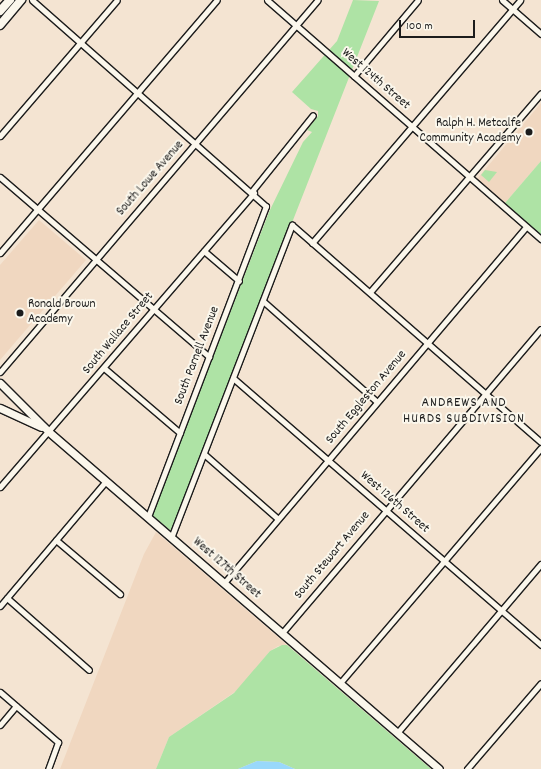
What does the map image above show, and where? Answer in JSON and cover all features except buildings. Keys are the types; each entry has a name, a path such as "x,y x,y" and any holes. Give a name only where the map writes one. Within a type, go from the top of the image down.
{"main road":[{"path":"0,11 10,0"},
{"path":"0,25 21,0"},
{"name":"West 127th Street","path":"0,383 49,432 439,769"},
{"path":"0,408 49,432"}],"street":[{"path":"32,0 253,192"},
{"path":"0,136 116,0"},
{"path":"0,253 217,0"},
{"name":"West 124th Street","path":"267,0 541,240"},
{"name":"South Lowe Avenue","path":"0,372 318,0"},
{"path":"354,76 418,0"},
{"path":"502,0 541,34"},
{"path":"312,243 520,0"},
{"path":"370,292 541,93"},
{"name":"South Wallace Street","path":"0,487 204,251 253,192 313,115"},
{"path":"0,176 209,357"},
{"name":"South Parnell Avenue","path":"148,517 266,211 266,203 253,192"},
{"path":"171,538 292,225 541,442"},
{"name":"South Eggleston Avenue","path":"224,583 526,227"},
{"path":"204,251 239,281"},
{"path":"263,302 377,402"},
{"name":"South Stewart Avenue","path":"282,634 541,329"},
{"path":"104,368 180,433"},
{"name":"West 126th Street","path":"233,378 541,645"},
{"path":"340,683 541,448"},
{"path":"204,454 278,519"},
{"path":"0,606 106,481"},
{"path":"56,540 120,594"},
{"path":"397,733 541,564"},
{"path":"7,598 89,670"},
{"path":"467,769 541,683"},
{"path":"0,692 58,742 48,769"},
{"path":"0,725 16,706"}],"shaded area":[{"name":"Ralph H. Metcalfe Community Academy","path":"541,103 541,161 505,203 477,179"},
{"name":"Ronald Brown Academy","path":"39,220 86,260 0,360 0,265"},
{"path":"156,532 287,645 278,646 270,651 239,689 169,737 156,769 60,769 144,554"}],"green space":[{"path":"353,0 379,1 171,531 152,515 269,212 303,142 312,132 307,130 318,116 318,111 311,109 292,92 337,41"},
{"path":"541,161 541,235 505,203"},
{"path":"485,170 497,172 489,182 481,175"},
{"path":"282,645 287,645 431,769 295,769 279,762 257,761 238,769 156,769 169,737 234,693 270,651"}],"water":[{"path":"257,761 279,762 295,769 238,769"}],"place":[{"name":"Ralph H. Metcalfe Community Academy","path":"529,132"},
{"name":"Ronald Brown Academy","path":"20,313"}],"district":[{"name":"ANDREWS AND HURDS SUBDIVISION","path":"464,412"}]}
